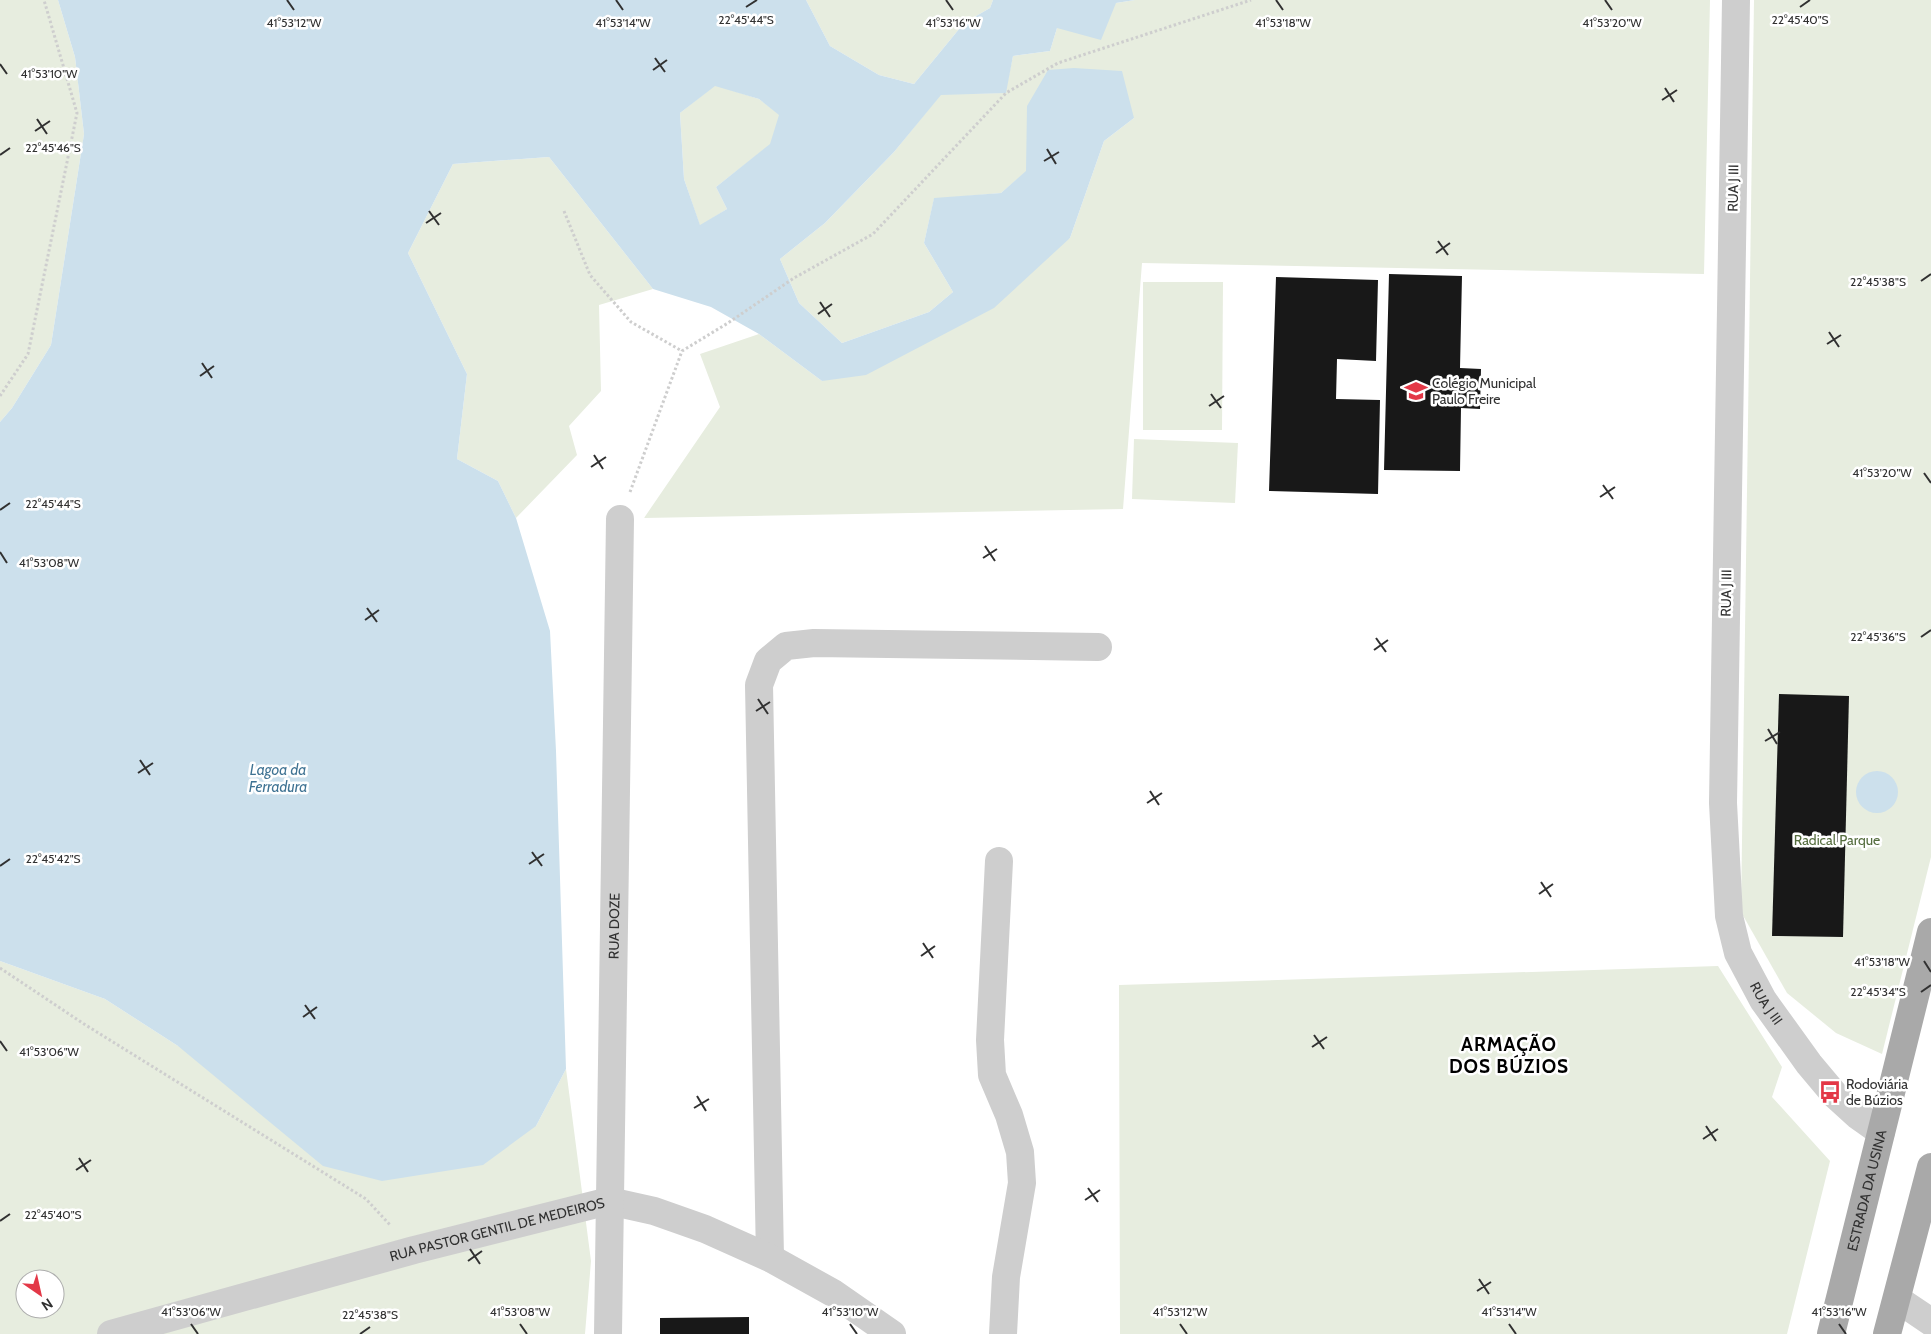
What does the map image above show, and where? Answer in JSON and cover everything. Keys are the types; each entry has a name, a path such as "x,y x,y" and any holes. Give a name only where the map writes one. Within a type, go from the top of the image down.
{"main road":[{"name":"ESTRADA DA USINA","path":"1831,1334 1931,932"},
{"path":"1887,1334 1931,1167"}],"street":[{"name":"RUA J III","path":"1736,0 1723,803 1729,916 1738,953 1763,1000 1809,1064 1835,1095 1880,1132"},
{"name":"RUA DOZE","path":"608,1334 620,519"},
{"path":"770,1258 759,685 768,661 786,646 814,643 1098,647"},
{"path":"999,862 990,1040 992,1075 1009,1115 1020,1152 1022,1183 1006,1277 1003,1334"},
{"name":"RUA PASTOR GENTIL DE MEDEIROS","path":"111,1334 414,1250 609,1201 654,1211 705,1229 770,1258 833,1293 892,1334"},
{"path":"1897,1300 1931,1322"}],"path":[{"path":"0,396 28,354 78,113 44,0"},
{"path":"620,519 682,351 794,278 873,234 1006,92 1058,63 1251,0"},
{"path":"564,211 590,275 631,322 682,351"},
{"path":"0,968 84,1024 366,1199 414,1250"}],"green space":[{"path":"0,0 58,0 75,57 84,134 51,345 12,408 0,422"},
{"path":"806,0 993,0 990,8 964,23 914,84 879,75 830,46"},
{"path":"1135,0 1710,0 1704,274 1142,263 1123,509 644,518 720,407 700,354 759,334 822,381 1070,238 1104,141 1134,118 1027,106 1027,171 1001,193 934,199 924,243 953,292 929,312 842,343 799,303 780,259 825,223 894,152 941,94 1005,93 1013,56 1050,51 1057,28 1116,3"},
{"name":"Radical Parque","path":"1754,0 1931,0 1931,857 1882,1054 1836,1033 1787,993 1741,912"},
{"path":"715,85 759,99 780,115 771,144 716,187 727,209 700,226 684,179 680,113"},
{"path":"549,157 653,289 599,305 601,391 569,426 577,455 516,518 498,481 457,459 467,374 408,253 453,164"},
{"path":"1143,282 1223,282 1222,430 1143,430"},
{"path":"1134,439 1238,443 1235,503 1132,499"},
{"path":"0,961 105,999 178,1046 536,1126 566,1069 591,1261 585,1334 0,1334"},
{"path":"1718,966 1782,1067 1772,1097 1830,1161 1787,1334 1120,1334 1119,985"}],"water":[{"name":"Lagoa da Ferradura","path":"58,0 806,0 830,46 879,75 914,84 964,23 990,8 993,0 1135,0 1116,3 1101,40 1057,28 1050,51 1013,56 1006,93 941,95 894,152 825,223 780,259 799,303 842,343 929,312 953,292 924,243 934,198 1001,193 1026,171 1027,106 1048,70 1074,68 1122,71 1134,118 1104,141 1070,238 994,308 866,375 822,381 759,334 711,307 653,289 549,157 453,164 408,253 467,374 457,459 498,481 516,518 550,631 556,751 566,1069 536,1126 483,1165 382,1181 323,1166 178,1046 105,999 0,961 0,422 12,408 51,345 84,134 75,57","holes":["715,86 759,99 779,115 770,144 716,187 727,209 700,225 684,179 680,113"]},
{"path":"1881,771 1889,774 1895,780 1898,792 1895,804 1889,810 1873,813 1865,810 1859,804 1856,788 1859,780 1865,774"}],"building":[{"path":"1389,274 1462,276 1460,368 1481,369 1480,409 1461,408 1460,471 1384,470"},
{"path":"1276,277 1378,280 1376,361 1337,359 1336,399 1380,400 1378,494 1269,491"},
{"path":"1779,694 1849,696 1843,937 1772,936"},
{"path":"749,1317 749,1334 660,1334 660,1318"}],"place":[{"name":"Colégio Municipal Paulo Freire","path":"1416,391"},
{"name":"Rodoviária de Búzios","path":"1830,1092"}],"district":[{"name":"ARMAÇÃO DOS BÚZIOS","path":"1509,1055"}]}
